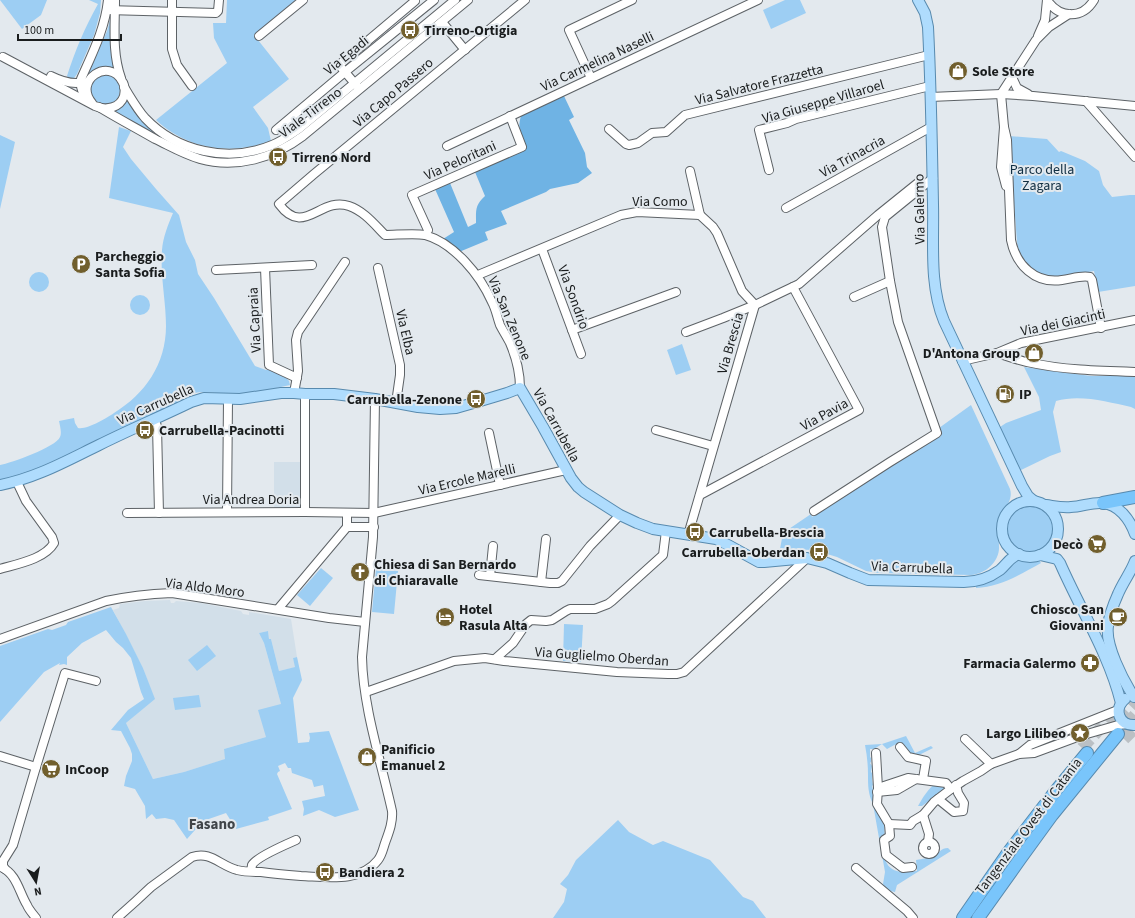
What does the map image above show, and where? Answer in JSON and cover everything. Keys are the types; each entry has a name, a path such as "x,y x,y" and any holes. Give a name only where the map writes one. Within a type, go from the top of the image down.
{"highway":[{"path":"1103,503 1135,497"},
{"name":"Tangenziale Ovest di Catania","path":"978,918 1020,859 1088,770 1121,736"},
{"name":"Tangenziale Ovest di Catania","path":"963,918 1008,853 1055,792 1083,746"}],"main road":[{"name":"Via Galermo","path":"918,0 923,8 928,22 933,175 934,277 936,290 940,312 986,410"},
{"name":"Via Carrubella","path":"0,485 17,482 32,477 73,459 196,399 240,399 273,394 294,393 334,394 428,408 456,408 520,388 566,470 578,487 620,514 644,526 721,541 759,562 807,558 827,563 861,578 877,581 964,582 976,581 990,576"},
{"path":"986,410 1025,491 1034,501 1046,505 1070,507 1103,503 1116,508 1126,517 1135,534"},
{"path":"986,410 994,437 1016,488 1017,497 1014,506"},
{"path":"990,576 1000,562 1004,552 1002,529 1004,518 1014,506 1024,502 1034,501"},
{"path":"1004,539 1009,547 1019,554 1032,557 1048,551 1053,545 1058,533 1058,525 1052,510 1046,505"},
{"path":"990,576 1000,569 1007,561 1019,554"},
{"path":"1040,555 1057,559 1060,563 1105,657 1117,687 1121,719 1131,725"},
{"path":"1120,706 1127,698 1134,697 1124,679 1113,653 1108,640 1107,632 1108,624 1118,594 1135,561"}],"street":[{"name":"Viale Tirreno","path":"108,0 111,10 118,69 123,83 136,106 151,124 169,138 197,154 213,161 235,162 254,159 274,153 295,142 468,0"},
{"name":"Viale Tirreno","path":"115,0 81,79 80,83 82,92 94,104 173,149 197,154 211,152 233,154 249,152 273,145 289,136 455,0"},
{"path":"172,0 171,41 174,58 180,70 192,86"},
{"path":"111,10 217,12 219,0"},
{"path":"259,36 303,0"},
{"path":"360,90 339,65 415,0 431,20 439,24 465,50"},
{"name":"Via Egadi","path":"276,130 434,0"},
{"name":"Via Capo Passero","path":"279,204 525,0"},
{"path":"592,78 569,30 632,0"},
{"name":"Via Carmelina Naselli","path":"446,146 758,0"},
{"path":"1047,0 1056,10 1069,14 1076,14 1088,8 1094,0"},
{"path":"1047,0 1045,20 1036,40 1001,94 1004,127 1001,162 1006,173 1009,195 1011,240 1018,259 1027,271 1042,279 1060,280 1085,276 1090,277 1092,280 1101,328"},
{"path":"1036,40 1048,27 1069,14"},
{"name":"Via Salvatore Frazzetta","path":"608,129 626,144 634,145 652,133 666,132 685,115 929,55"},
{"path":"1,56 64,82 80,83 90,79"},
{"path":"1,56 94,104 103,108 111,108 118,104 124,95 123,83 116,74 106,71 95,74 90,79 87,85 87,91 94,104"},
{"path":"1012,77 1014,84 1021,91"},
{"name":"Via Giuseppe Villaroel","path":"769,170 759,130 787,123 796,119 930,86"},
{"path":"1006,87 1033,96"},
{"path":"930,97 1001,94 1135,106"},
{"path":"1086,101 1135,158"},
{"name":"Via Peloritani","path":"428,230 412,195 522,147 510,116"},
{"name":"Via Trinacria","path":"786,208 931,127"},
{"path":"690,171 700,215"},
{"path":"814,512 937,433 898,322 882,227 885,217 933,175"},
{"name":"Via Brescia","path":"688,535 754,305 799,284 878,215 933,175"},
{"name":"Via San Zenone","path":"279,204 289,215 300,217 310,215 334,204 349,206 361,212 385,235 424,235 432,238 458,254 478,276 493,302 500,327 510,344 519,372 520,388"},
{"name":"Via Como","path":"478,276 621,215 649,212 700,215 718,233 742,291 754,305"},
{"name":"Via Sondrio","path":"542,249 581,354"},
{"path":"294,393 298,371 296,340 298,332 345,262"},
{"path":"216,270 312,266"},
{"name":"Via Capraia","path":"265,268 270,364 296,378"},
{"name":"Via Elba","path":"378,268 400,365 396,403"},
{"path":"854,297 890,281"},
{"name":"Via Pavia","path":"700,495 859,410 793,287"},
{"path":"572,330 676,292"},
{"path":"686,332 754,305"},
{"name":"Via dei Giacinti","path":"962,360 997,353 1021,343 1135,320"},
{"name":"Via dei Giacinti","path":"997,353 1026,362 1055,367 1135,372"},
{"path":"305,394 306,512"},
{"path":"227,512 228,399"},
{"path":"117,918 151,887 192,857 202,855 208,856 239,870 294,876 344,877 361,873 370,868 381,856 393,819 366,701 362,657 374,527 375,399"},
{"path":"154,419 157,426 159,513"},
{"path":"656,430 713,446"},
{"path":"488,433 500,485"},
{"name":"Via Ercole Marelli","path":"374,513 566,470"},
{"path":"0,570 42,555 54,543 26,501 17,482"},
{"name":"Via Andrea Doria","path":"128,514 227,512 374,513"},
{"path":"278,609 347,527 347,513"},
{"path":"479,575 554,583 562,581 590,546 620,514"},
{"path":"347,527 374,527"},
{"path":"495,659 513,643 526,624 531,620 552,620 566,610 595,609 612,600 663,555 666,531"},
{"path":"541,582 546,539"},
{"path":"490,576 493,546"},
{"name":"Via Guglielmo Oberdan","path":"366,692 454,661 485,658 617,672 677,674 684,672 807,558"},
{"name":"Via Aldo Moro","path":"0,639 106,602 135,595 172,593 329,618 365,622"},
{"path":"36,918 26,905 13,877 2,868 3,861 13,846 65,673 96,681"},
{"path":"1019,754 1030,745 1077,727 1120,706"},
{"path":"889,824 910,825 913,821 923,815 938,799 963,781 981,772 991,764 1019,754 1083,746 1118,725 1131,725"},
{"path":"1077,727 1083,746"},
{"path":"965,739 991,764"},
{"path":"900,747 908,757 926,761 919,779"},
{"path":"876,753 878,790 877,804 889,824 890,836 884,840 886,855 903,868 912,867"},
{"path":"2,758 36,767"},
{"path":"878,790 908,778 946,783 954,787 958,793 964,803 963,811 954,812 938,799"},
{"path":"923,815 930,834 928,842"},
{"path":"251,871 252,865 256,861 296,840"},
{"path":"0,853 13,846"},
{"path":"856,868 907,911 913,918"}],"shaded area":[{"path":"564,96 574,117 569,120 585,153 587,167 592,173 578,183 550,189 501,211 507,224 485,232 488,240 459,252 443,239 454,232 435,189 450,183 468,227 476,223 479,202 485,196 475,172 525,150 526,148 520,129 521,116"},
{"path":"274,462 300,462 300,508 274,508"},
{"path":"170,600 171,603 176,601 201,603 241,611 243,614 249,615 249,612 291,619 297,657 293,658 296,667 279,671 268,631 259,633 264,643 281,704 266,737 224,749 226,759 184,772 153,779 126,723 154,699 143,668 113,610 119,608 120,604"}],"green space":[{"path":"0,0 47,0 41,15 22,29"},
{"path":"89,0 101,0 100,13 94,35 77,74 74,78 69,78 67,76 77,48 98,4"},
{"path":"227,0 296,0 254,35 289,79 253,107 268,128 271,141 256,146 225,149 210,147 181,138 156,120 227,63 214,38 213,23 226,23"},
{"path":"785,0 800,0 806,13 771,29 763,10"},
{"path":"111,17 110,44 114,69 102,67 93,71 87,77 107,31"},
{"path":"105,75 116,79 120,90 116,101 105,105 94,101 90,90 94,79"},
{"path":"127,98 177,146 192,152 191,153 174,146 114,111"},
{"path":"119,127 131,131 123,147 131,159 179,215 186,242 195,260 198,274 255,366 266,370 272,369 282,373 289,381 290,385 245,395 202,392 194,394 167,409 95,441 71,456 52,464 0,481 0,465 33,454 57,441 61,434 59,421 74,418 78,428 82,428 92,425 111,415 135,397 152,377 158,365 165,340 166,326 162,250 173,213 109,198"},
{"path":"0,135 15,142 0,209"},
{"name":"Parco della Zagara","path":"1009,136 1047,139 1059,152 1061,151 1085,161 1099,171 1103,185 1112,197 1135,195 1135,286 1098,292 1094,271 1068,276 1050,276 1034,270 1027,264 1018,250"},
{"path":"39,272 46,275 49,282 46,289 39,292 32,289 29,282 32,275"},
{"path":"140,295 147,298 150,305 147,312 140,315 133,312 130,305 133,298"},
{"path":"682,344 691,370 676,375 667,350"},
{"path":"1024,367 1091,376 1135,376 1135,409 1113,403 1075,398 1056,401 1053,412 1061,452 1019,471 997,429 1006,423 1041,410 1039,397"},
{"path":"971,405 1011,494 1009,502 998,524 999,552 995,562 991,566 982,572 971,575 878,573 866,571 837,557 814,550 780,549 783,533 811,514 812,517 881,471 941,436 939,428"},
{"path":"1031,504 1041,506 1049,511 1054,519 1056,529 1054,539 1049,547 1041,552 1031,554 1021,552 1013,547 1008,539 1006,529 1008,519 1013,511 1021,506"},
{"path":"1019,558 1028,561 1039,560 1041,563 1002,583 976,588 976,586 985,584 992,580 1009,564"},
{"path":"321,568 333,578 310,606 297,595"},
{"path":"376,569 398,571 394,614 372,612"},
{"path":"111,607 143,668 155,699 126,723 153,779 184,772 225,759 224,749 266,737 258,710 281,704 264,643 259,633 268,631 279,671 295,667 293,658 297,657 302,680 293,698 298,743 309,742 309,733 329,731 359,810 335,817 319,810 303,816 304,809 302,801 325,796 323,785 314,787 312,780 292,773 291,768 288,768 285,763 278,766 280,771 277,774 292,809 268,817 269,820 236,829 226,813 203,821 187,839 174,820 165,818 156,819 152,814 146,819 145,806 135,789 124,786 132,761 130,748 121,731 111,730 128,710 144,699 131,658 106,630 82,643 67,657 67,665 59,665 60,663 44,672 0,722 0,646 48,629 52,630 66,625 68,622"},
{"path":"564,624 583,625 581,662 563,661"},
{"path":"207,645 216,656 197,671 188,660"},
{"path":"199,695 201,707 175,710 173,698"},
{"path":"906,736 915,753 931,746 933,748 917,756 910,755 898,743 887,749 882,744"},
{"path":"882,744 874,749 870,749 870,763 872,766 873,803 883,822 885,832 884,854 889,866 894,870 902,872 917,871 916,860 933,856 946,848 951,851 897,885 895,892 886,890 883,884 885,872 873,804 868,786 868,764 865,745"},
{"path":"936,783 942,785 944,790 922,806 918,806 926,793"},
{"path":"618,820 629,832 653,845 663,841 710,860 743,897 753,901 766,918 553,918 564,902 567,889 560,884 568,875 576,860"}],"tunnel":[{"path":"1118,719 1135,701"},
{"path":"1082,748 1121,706"},
{"path":"1118,734 1135,715"},
{"path":"1124,739 1135,728"}],"place":[{"name":"Tirreno-Ortigia","path":"410,30"},
{"name":"Sole Store","path":"958,71"},
{"name":"Tirreno Nord","path":"278,157"},
{"name":"Parcheggio Santa Sofia","path":"81,264"},
{"name":"D'Antona Group","path":"1034,353"},
{"name":"IP","path":"1005,394"},
{"name":"Carrubella-Zenone","path":"476,399"},
{"name":"Carrubella-Pacinotti","path":"145,430"},
{"name":"Carrubella-Brescia","path":"695,532"},
{"name":"Decò","path":"1097,544"},
{"name":"Carrubella-Oberdan","path":"819,552"},
{"name":"Chiesa di San Bernardo di Chiaravalle","path":"360,572"},
{"name":"Hotel Rasula Alta","path":"445,617"},
{"name":"Chiosco San Giovanni","path":"1118,617"},
{"name":"Farmacia Galermo","path":"1090,663"},
{"name":"Largo Lilibeo","path":"1080,733"},
{"name":"Panificio Emanuel 2","path":"367,757"},
{"name":"InCoop","path":"51,769"},
{"name":"Bandiera 2","path":"325,872"}],"district":[{"name":"Fasano","path":"212,824"}]}
